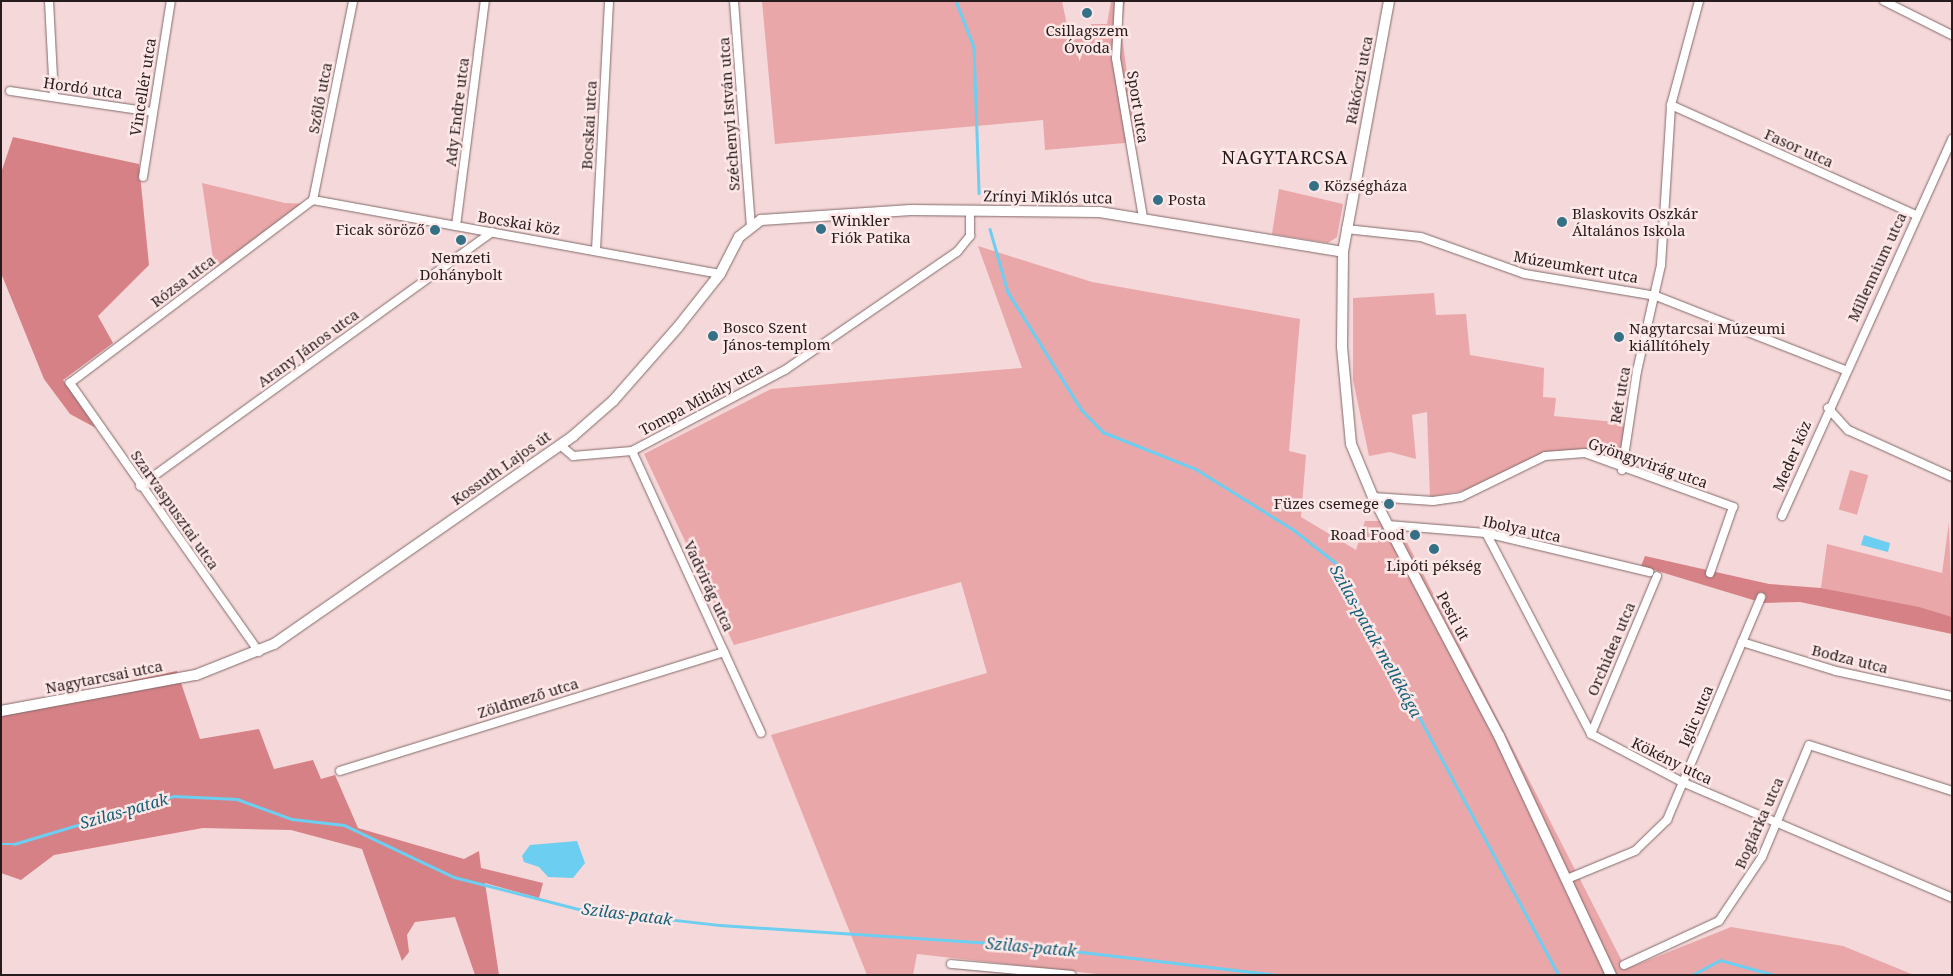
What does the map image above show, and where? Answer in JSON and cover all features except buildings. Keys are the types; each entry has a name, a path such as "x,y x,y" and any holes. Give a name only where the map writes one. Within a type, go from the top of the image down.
{"main road":[{"name":"Rákóczi utca","path":"1343,252 1389,1"},
{"name":"Zrínyi Miklós utca","path":"750,226 769,219 973,210 1143,218 1343,252"},
{"name":"Kossuth Lajos út","path":"212,671 260,652 560,445 613,401 720,274 750,226"},
{"name":"Pesti út","path":"1343,252 1342,347 1351,444 1373,497 1499,736 1568,879 1611,975"},
{"name":"Nagytarcsai utca","path":"1,711 212,671"}],"street":[{"path":"49,1 54,97"},
{"name":"Vincellér utca","path":"143,177 171,1"},
{"name":"Szőlő utca","path":"313,200 353,1"},
{"name":"Ady Endre utca","path":"456,226 486,1"},
{"name":"Bocskai utca","path":"596,250 609,1"},
{"name":"Széchenyi István utca","path":"734,1 750,226"},
{"name":"Sport utca","path":"1119,1 1115,45 1143,218"},
{"name":"Rét utca","path":"1622,470 1637,370 1656,296 1671,105 1699,1"},
{"path":"1884,1 1952,35"},
{"name":"Hordó utca","path":"10,91 152,112"},
{"name":"Fasor utca","path":"1671,105 1916,215"},
{"name":"Millennium utca","path":"1828,408 1952,139"},
{"name":"Bocskai köz","path":"313,200 720,274"},
{"name":"Rózsa utca","path":"70,383 313,200"},
{"name":"Tompa Mihály utca","path":"560,445 574,456 632,451 785,370 931,271 970,236 973,210"},
{"name":"Múzeumkert utca","path":"1346,229 1421,237 1525,274 1656,296 1845,370"},
{"name":"Arany János utca","path":"140,486 492,232"},
{"name":"Szarvaspusztai utca","path":"70,383 140,486 260,652"},
{"path":"1828,408 1848,430 1952,477"},
{"name":"Meder köz","path":"1782,516 1828,408"},
{"name":"Vadvirág utca","path":"632,451 761,733"},
{"name":"Gyöngyvirág utca","path":"1373,497 1434,501 1461,497 1524,464 1563,452 1585,454 1622,470 1733,507 1710,573"},
{"name":"Ibolya utca","path":"1388,525 1486,533 1649,572"},
{"path":"1486,533 1591,734"},
{"name":"Orchidea utca","path":"1591,734 1657,576"},
{"name":"Iglic utca","path":"1568,879 1652,838 1667,820 1761,597"},
{"name":"Bodza utca","path":"1742,642 1836,672 1952,696"},
{"name":"Zöldmező utca","path":"340,771 724,652"},
{"name":"Kökény utca","path":"1591,734 1682,782 1774,824 1952,898"},
{"name":"Boglárka utca","path":"1624,965 1719,921 1762,856 1809,745 1952,791"},
{"path":"951,964 1072,975"}],"shaded area":[{"path":"762,1 1062,1 1070,40 1093,37 1091,24 1107,24 1111,1 1125,1 1121,28 1136,142 1045,150 1043,120 775,144"},
{"path":"13,137 139,164 149,265 98,316 113,343 63,380 96,428 70,414 44,379 1,273 1,173"},
{"path":"202,183 285,203 309,204 215,272"},
{"path":"1279,189 1343,204 1337,237 1328,243 1272,234"},
{"path":"978,246 1092,282 1300,319 1289,451 1306,455 1301,517 1356,550 1365,521 1396,521 1626,969 1731,927 1843,946 1914,975 1106,975 917,954 913,975 867,975 771,735 987,673 961,582 734,645 644,454 771,389 1022,368"},
{"path":"1434,293 1436,315 1466,314 1470,355 1544,368 1543,397 1556,398 1554,416 1625,423 1621,455 1552,452 1478,488 1430,497 1427,412 1412,415 1416,459 1390,452 1369,456 1353,380 1353,298"},
{"path":"1850,470 1868,475 1857,515 1839,509"},
{"path":"1949,522 1952,617 1821,588 1827,544 1942,573"},
{"path":"1645,556 1769,584 1821,588 1919,607 1952,617 1952,634 1800,602 1763,603 1641,566"},
{"path":"177,671 200,739 259,729 274,769 313,760 321,779 335,775 358,828 464,859 479,851 481,868 543,883 539,898 485,883 499,975 475,975 455,917 415,922 407,935 409,952 402,961 362,849 291,830 203,828 54,855 21,880 1,873 1,708"}],"water":[{"path":"1864,535 1890,543 1888,552 1861,545"},
{"path":"577,841 585,863 573,878 548,877 539,867 524,862 522,856 530,845"}],"waterway":[{"name":"Szilas-patak mellékága","path":"956,1 974,47 979,193"},
{"name":"Szilas-patak mellékága","path":"990,229 1008,292 1081,409 1103,432 1196,469 1294,530 1336,563 1559,975"},
{"name":"Szilas-patak","path":"1,844 14,844 174,796 237,799 292,819 344,825 454,877 579,909 720,925 1022,945 1277,975"},
{"name":"Szilas-patak","path":"1692,975 1720,960 1775,975"}],"place":[{"name":"Csillagszem Óvoda","path":"1087,13"},
{"name":"Községháza","path":"1314,186"},
{"name":"Posta","path":"1158,200"},
{"name":"Blaskovits Oszkár Általános Iskola","path":"1562,222"},
{"name":"Winkler Fiók Patika","path":"821,229"},
{"name":"Ficak söröző","path":"435,230"},
{"name":"Nemzeti Dohánybolt","path":"461,240"},
{"name":"Bosco Szent János-templom","path":"713,336"},
{"name":"Nagytarcsai Múzeumi kiállítóhely","path":"1619,337"},
{"name":"Füzes csemege","path":"1389,504"},
{"name":"Road Food","path":"1415,535"},
{"name":"Lipóti pékség","path":"1434,549"}],"district":[{"name":"NAGYTARCSA","path":"1285,157"}]}
